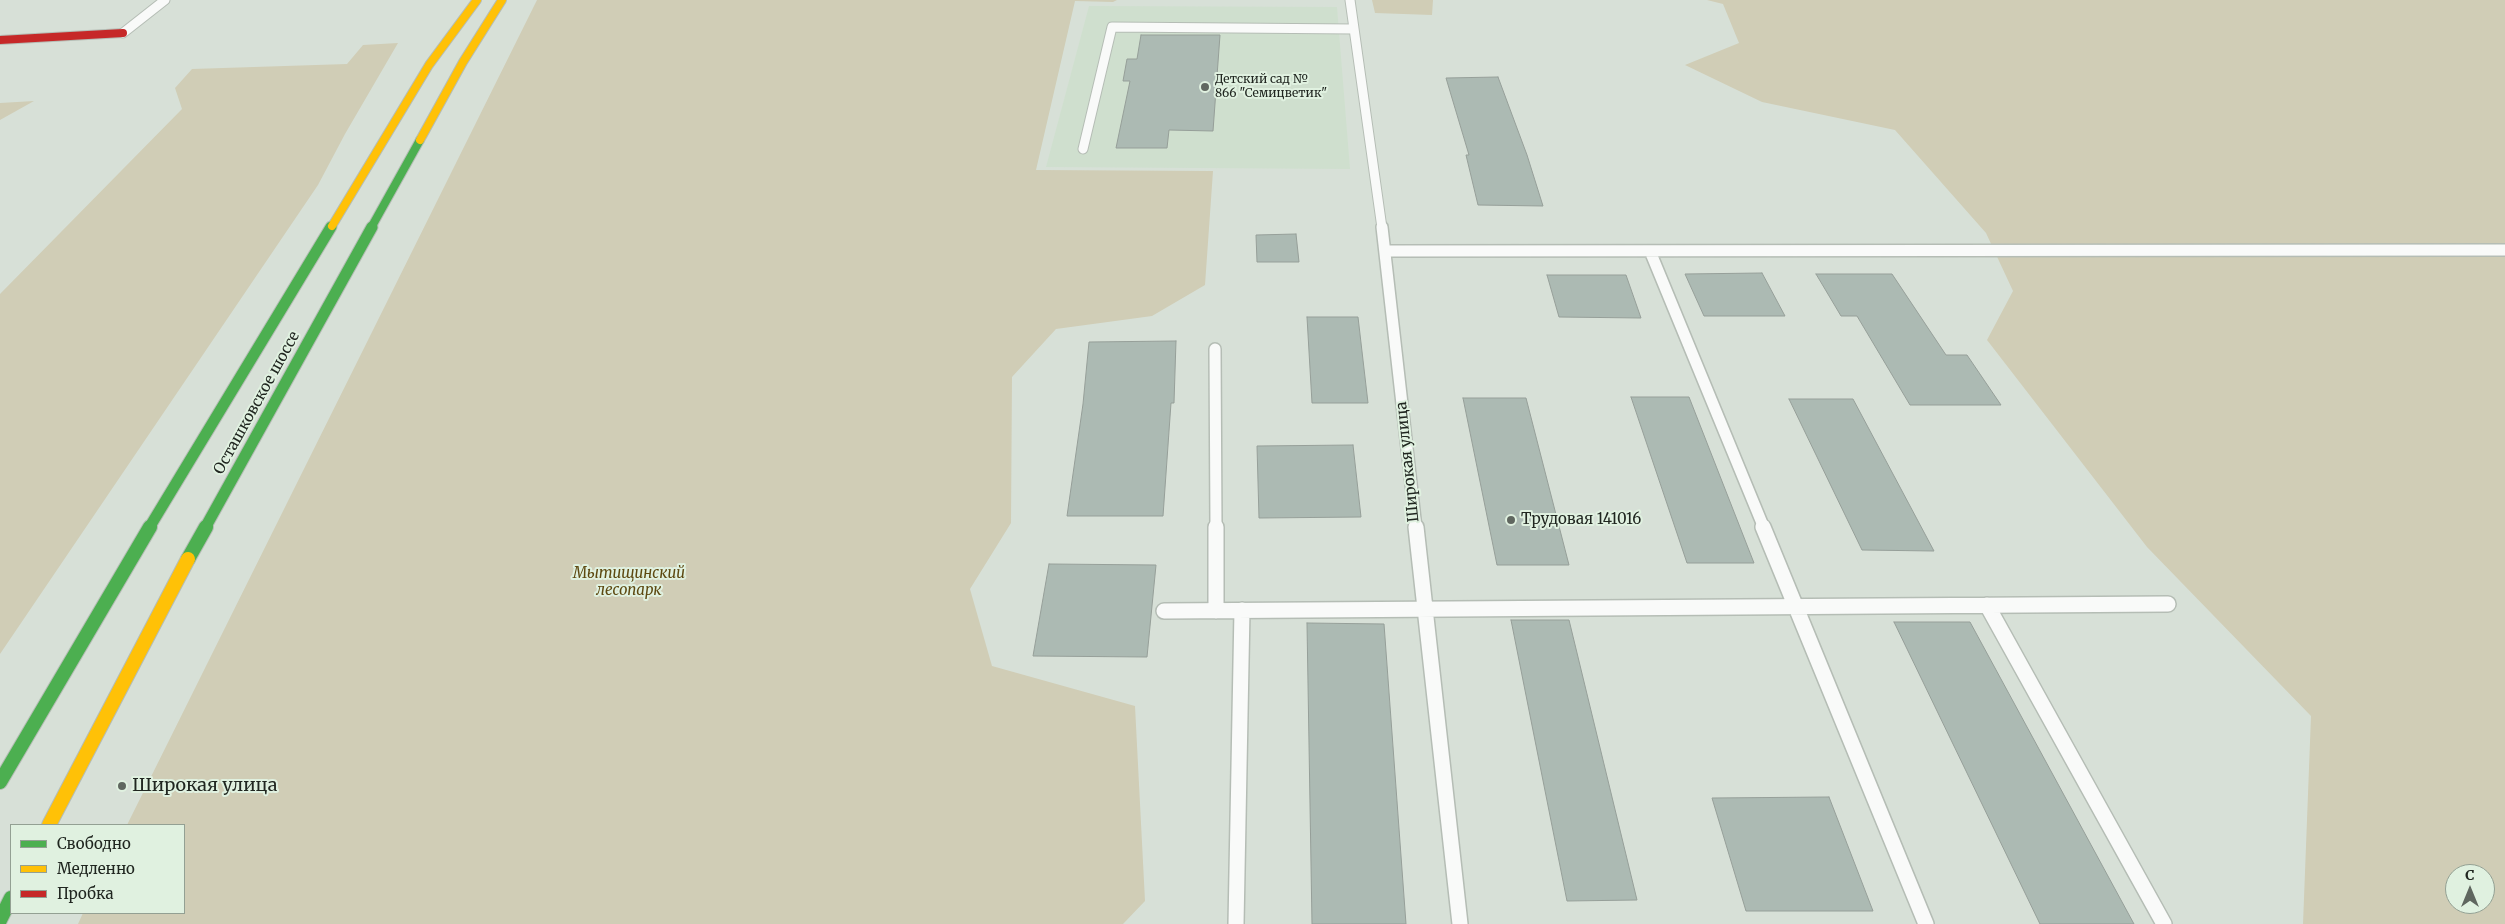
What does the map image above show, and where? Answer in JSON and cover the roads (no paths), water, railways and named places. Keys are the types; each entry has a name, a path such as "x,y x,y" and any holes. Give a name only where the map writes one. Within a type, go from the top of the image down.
{"main road":[{"name":"Осташковское шоссе","path":"0,782 96,616 429,65 477,0"},
{"name":"Осташковское шоссе","path":"50,824 170,592 463,62 502,0"},
{"path":"0,40 123,33"},
{"path":"0,920 10,900"}],"lane":[{"path":"123,33 165,0"},
{"name":"Широкая улица","path":"1350,0 1384,251 1460,924"},
{"path":"1084,149 1112,28 1354,28"},
{"path":"1384,251 2505,250"},
{"path":"1650,251 1926,924"},
{"path":"1215,349 1216,611"},
{"path":"1164,611 2168,604"},
{"path":"1987,605 2164,924"},
{"path":"1236,924 1242,610"}],"place":[{"name":"Детский сад № 866 \"Семицветик\"","path":"1205,87"},
{"name":"Трудовая 141016","path":"1511,520"},
{"name":"Широкая улица","path":"122,786"}],"park label":[{"name":"Мытищинский лесопарк","path":"629,582"}]}
